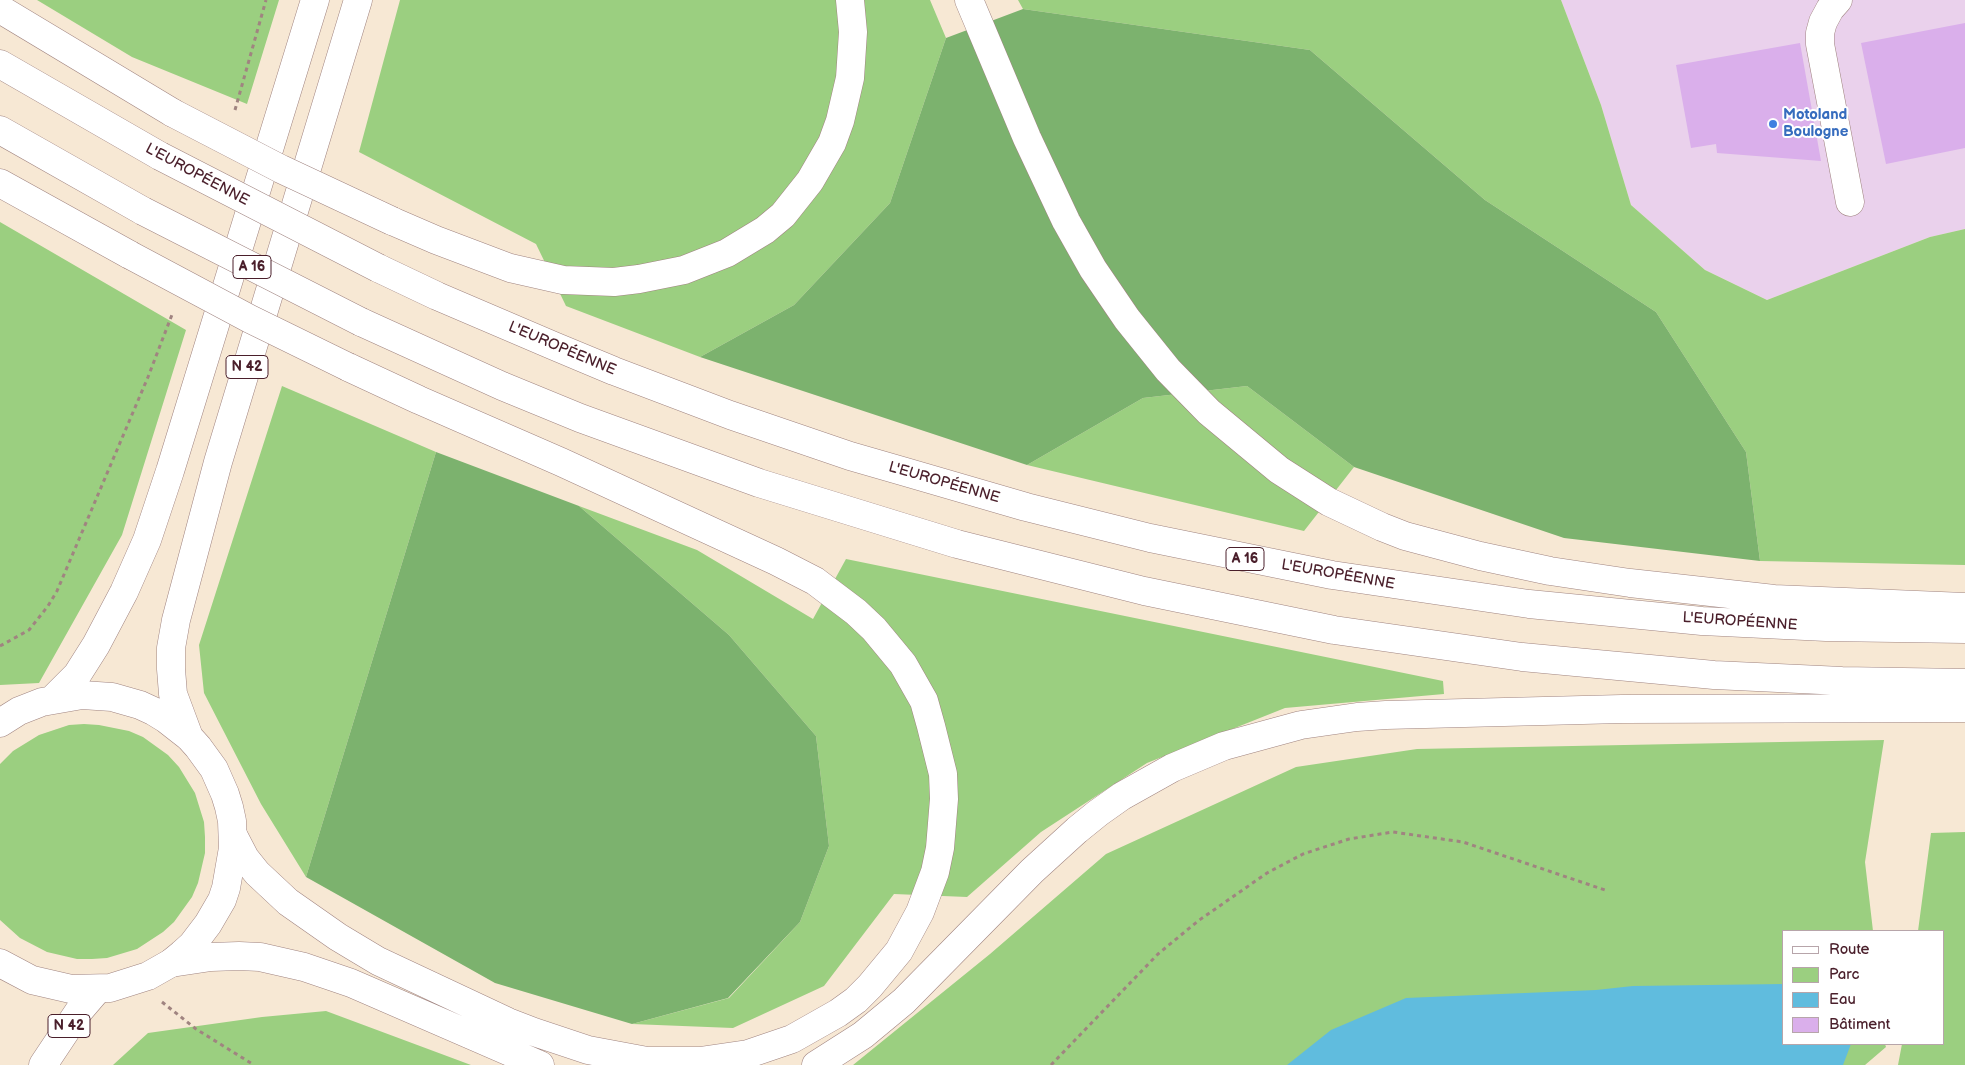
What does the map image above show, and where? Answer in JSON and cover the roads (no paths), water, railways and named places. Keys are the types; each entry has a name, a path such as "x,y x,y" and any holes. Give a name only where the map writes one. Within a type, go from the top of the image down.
{"main road":[{"name":"N 42","path":"53,699 77,674 96,645 128,584 147,540 170,471 314,0"},
{"name":"N 42","path":"189,736 174,694 171,655 176,620 218,462 358,0"},
{"path":"0,10 173,113 281,169 392,221 510,268 563,280 614,282 684,270 727,253 765,230 783,215 810,181 832,143 840,121 850,78 853,32 850,0"},
{"path":"969,0 1027,138 1066,221 1093,269 1127,319 1168,370 1209,412 1279,470 1329,502 1405,536 1480,556 1550,570 1630,583 1774,599 1965,607"},
{"path":"1838,0 1830,9 1824,22 1820,33 1820,44 1850,202"},
{"name":"L'EUROPÉENNE","path":"0,64 160,156 378,268 493,321 605,368 747,421 850,456 1026,507 1150,538 1332,575 1466,596 1702,621 1965,630"},
{"name":"A 16","path":"0,130 143,211 361,322 483,378 571,415 759,484 957,544 1144,592 1334,630 1522,657 1732,676 1842,681 1965,683"},
{"path":"0,183 250,319 348,367 562,462 815,581 856,612 874,629 903,664 924,701 934,735 942,774 944,799 938,856 920,912 899,951 856,1000 814,1028 792,1040 771,1048 724,1059 673,1062 647,1061 588,1050 543,1035 500,1018 378,961 338,937 288,902 257,873 245,858 233,834"},
{"path":"0,962 20,975 45,984 71,989 97,990 136,981 172,962 201,935 222,900 232,861 233,834 229,807 220,781 206,758 189,736 166,718 140,705 90,695 53,699 6,715"},
{"path":"816,1065 863,1035 904,1001 1032,871 1098,813 1122,796 1172,768 1224,746 1301,725 1386,715 1622,709 1965,708"},
{"path":"172,962 211,957 239,956 260,957 304,967 351,983 540,1065"},
{"name":"N 42","path":"43,1065 79,1011 97,990"}],"water":[{"path":"1782,984 1782,1045 1851,1045 1843,1065 1287,1065 1331,1030 1406,998 1596,990 1633,986"}],"place":[{"name":"Motoland Boulogne","path":"1773,124"}]}
